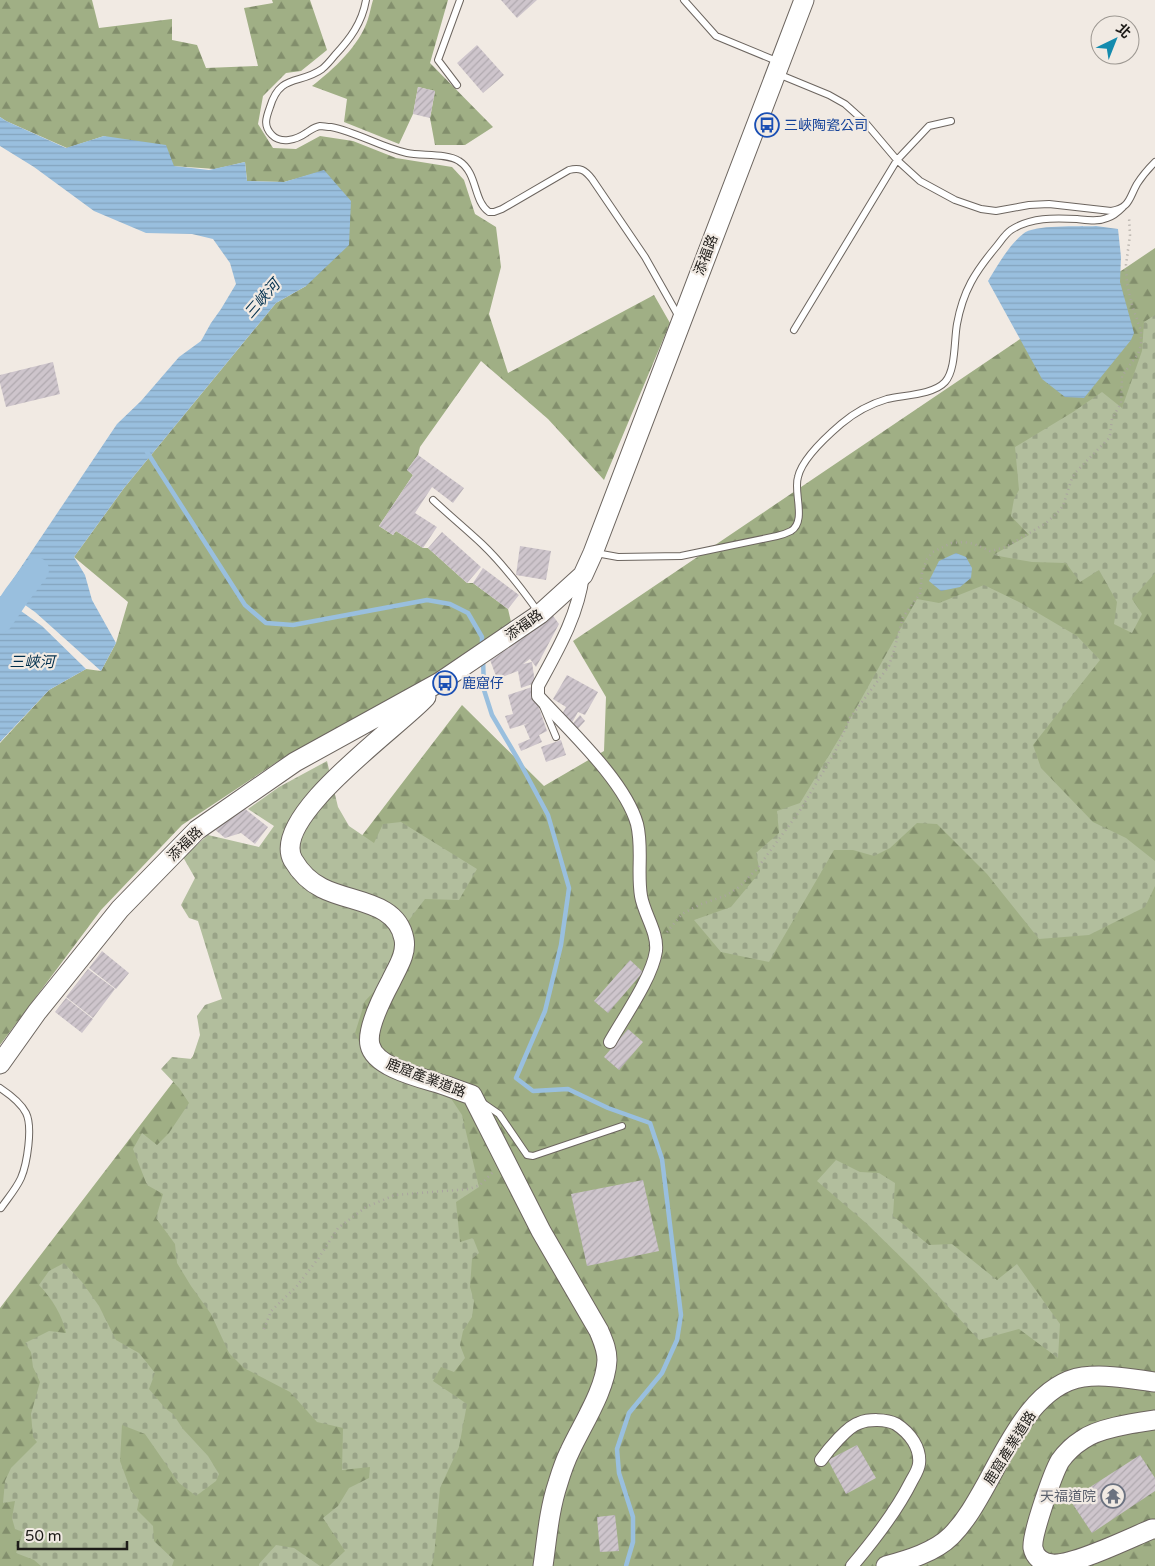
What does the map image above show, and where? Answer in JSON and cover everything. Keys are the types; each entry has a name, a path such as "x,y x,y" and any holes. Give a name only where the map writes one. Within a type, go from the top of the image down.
{"street":[{"name":"添福路","path":"0,1064 37,1012 120,909 197,830 295,762 440,682 540,614 583,575 804,0"},
{"path":"583,575 574,615 538,686 538,696 617,785 627,801 636,824 640,845 639,875 641,896 653,931 656,950 641,990 610,1042"},
{"name":"鹿窟產業道路","path":"440,682 415,709 334,779 317,798 295,828 290,844 291,857 307,878 322,888 370,904 390,914 398,922 406,946 400,964 378,1006 369,1044 373,1052 388,1065 472,1095 541,1231 606,1346 607,1362 602,1384 569,1452 557,1486 550,1516 543,1566"},
{"name":"鹿窟產業道路","path":"886,1566 935,1547 950,1537 974,1505 1024,1420 1043,1396 1063,1384 1082,1378 1110,1376 1155,1382"},
{"path":"821,1460 832,1445 858,1423 878,1420 895,1424 914,1440 920,1454 918,1467 902,1500 852,1566"},
{"path":"1155,1420 1106,1430 1083,1439 1072,1448 1060,1462 1043,1506 1033,1538 1033,1549 1037,1558 1044,1563 1054,1564 1088,1556 1155,1529"}],"lane":[{"path":"366,0 360,21 351,38 327,64 307,77 287,82 275,95 266,117 265,125 269,132 276,139 284,141 304,135 313,128 320,126 360,136 407,153 452,158 460,161 468,169 482,204 489,212 502,208 569,170 582,169 592,179 645,258 681,321"},
{"path":"457,84 438,60 460,0"},
{"path":"684,0 716,36 778,68 806,87 829,95 845,104 864,121 897,160 920,182 955,200 981,209 996,211 1029,205 1049,204 1111,211 1125,205"},
{"path":"794,330 897,160 929,126 951,121"},
{"path":"593,553 618,557 681,556 777,536 791,531 796,526 798,520 799,510 796,490 800,471 815,450 841,424 860,409 886,399 936,389 945,383 950,372 956,324 967,289 975,274 1009,232 1022,223 1038,219 1062,218 1093,221 1115,215 1132,196 1137,184 1155,162"},
{"path":"433,500 500,563 540,614"},
{"path":"538,696 556,737"},
{"path":"0,1088 25,1112 30,1130 30,1138 21,1177 1,1208"},
{"path":"472,1095 498,1114 527,1155 533,1156 622,1126"}],"path":[{"path":"656,950 670,928 682,914 740,888 756,870 799,812 835,752 850,718 888,666 903,617 920,594 922,573 927,559 933,552 941,546 964,542 974,544 990,552 996,551 1046,523 1063,506 1072,478 1076,472 1108,439 1112,419 1121,403 1122,376 1138,354 1141,345 1141,331 1127,284 1126,265 1130,234 1128,215 1132,196"},
{"path":"264,1329 270,1311 296,1287 313,1266 338,1228 366,1207 395,1196 469,1190 480,1185 504,1160"}],"green space":[{"path":"0,0 92,0 99,28 172,19 172,40 197,45 206,68 258,66 244,8 273,3 272,0 310,0 327,50 301,71 286,73 263,96 258,124 273,148 296,149 320,136 353,141 396,158 452,167 464,180 475,214 496,227 501,267 489,314 508,373 654,295 670,323 604,480 548,419 481,361 420,447 418,455 407,470 413,475 379,526 393,535 396,531 423,548 428,548 467,583 473,583 508,609 511,622 423,682 286,756 182,825 101,910 0,1045 0,743 49,690 86,669 101,671 116,643 128,602 74,557 124,488 276,303 306,286 324,171 284,182 247,181 245,162 215,169 173,166 104,136 67,148 6,121 0,117"},
{"path":"373,0 448,0 430,63 493,127 465,145 435,145 430,118 435,91 418,87 413,114 399,144 344,122 347,99 312,86 337,65 359,38 369,17"},
{"path":"1155,248 1155,1566 0,1566 0,1308 462,705 544,786 604,751 606,697 573,641"},
{"path":"1155,315 1155,573 1132,599 1142,614 1132,633 1114,624 1117,602 1099,570 1080,582 1066,563 1032,562 993,555 1029,535 1011,516 1014,499 1019,490 1015,447 1102,392 1122,408 1142,351 1144,322"},
{"path":"984,585 1021,603 1077,636 1100,660 1033,745 1041,768 1093,822 1126,838 1155,861 1155,886 1145,907 1089,935 1039,939 987,874 937,824 917,823 890,848 874,856 853,850 834,850 769,962 721,952 694,920 731,907 760,872 756,853 779,833 777,811 800,803 840,737 917,599 939,603"},
{"path":"327,761 338,807 349,826 374,843 383,824 401,822 477,869 459,900 425,899 396,937 386,979 365,1001 355,1033 370,1067 450,1097 462,1115 479,1187 456,1202 460,1242 473,1238 479,1253 472,1259 470,1287 474,1301 472,1317 463,1331 460,1345 465,1358 454,1372 441,1367 433,1381 467,1404 459,1447 440,1488 434,1557 431,1566 329,1566 345,1551 323,1518 338,1506 349,1488 369,1478 370,1467 342,1470 343,1428 317,1422 290,1392 244,1368 229,1353 211,1314 177,1263 175,1244 156,1218 163,1194 147,1185 133,1149 142,1133 157,1145 169,1133 189,1103 179,1088 161,1069 172,1057 192,1059 200,1035 197,1016 205,1005 222,999 198,921 189,918 181,905 195,878 183,857 208,835 259,847 274,826 248,809 279,787"},
{"path":"836,1160 860,1172 879,1173 895,1183 893,1216 929,1245 952,1244 997,1280 1017,1264 1060,1324 1058,1358 1019,1329 979,1340 916,1272 866,1223 817,1181"},
{"path":"64,1263 82,1282 99,1306 116,1340 139,1353 155,1373 149,1389 208,1456 219,1474 216,1481 196,1496 179,1483 145,1434 122,1425 120,1461 131,1491 139,1500 137,1510 153,1526 154,1541 174,1560 172,1566 41,1566 34,1560 16,1553 23,1532 15,1529 12,1518 15,1501 3,1503 5,1481 11,1468 37,1442 33,1437 31,1414 40,1382 33,1367 31,1352 25,1343 49,1331 66,1333 56,1307 39,1285 49,1271"},
{"path":"276,1545 294,1548 320,1566 259,1566"}],"water":[{"path":"0,117 66,148 104,136 166,145 174,166 209,170 245,162 247,181 284,182 324,170 351,201 349,245 306,286 276,303 124,488 74,557 85,575 92,600 116,643 101,671 35,612 5,591 117,424 141,401 179,357 201,341 236,284 230,263 213,239 192,234 146,233 94,211 34,167 0,146"},
{"path":"1096,226 1118,229 1121,257 1120,282 1134,333 1131,340 1084,398 1065,397 1042,379 988,281 1013,244 1028,231 1046,227"},
{"path":"956,553 966,557 972,568 971,578 960,587 941,591 929,581 939,561"},
{"name":"三峽河","path":"0,596 42,626 86,669 49,690 0,742"}],"building":[{"path":"501,0 537,0 517,18"},
{"path":"477,45 504,75 483,93 457,63"},
{"path":"418,87 435,91 430,118 413,114"},
{"path":"53,362 60,394 6,407 0,375"},
{"path":"418,455 464,488 453,503 432,487 415,513 437,527 423,548 396,531 393,535 379,526 413,475 407,470"},
{"path":"442,532 481,567 467,583 428,548"},
{"path":"520,546 551,551 546,580 516,575"},
{"path":"483,568 519,595 508,609 473,583"},
{"path":"551,613 559,624 541,658 536,667 530,659 523,664 532,662 535,683 521,688 518,671 497,679 489,657 509,648"},
{"path":"567,675 598,692 585,715 578,712 569,728 560,718 566,707 553,699"},
{"path":"532,687 547,731 539,735 542,742 521,751 518,744 530,739 524,725 532,722 510,729 505,716 513,714 508,695"},
{"path":"580,715 585,721 574,733 569,728"},
{"path":"561,740 566,755 546,762 541,747"},
{"path":"240,805 268,827 255,844 241,833 225,838 213,828"},
{"path":"102,951 129,973 116,989 89,968"},
{"path":"630,960 643,972 608,1013 594,1001"},
{"path":"88,969 115,989 93,1018 66,997"},
{"path":"66,998 93,1019 82,1033 55,1012"},
{"path":"628,1029 643,1042 619,1070 604,1057"},
{"path":"643,1180 659,1251 587,1266 571,1194"},
{"path":"857,1445 876,1478 846,1494 828,1460"},
{"name":"天福道院","path":"1140,1455 1155,1478 1155,1491 1092,1533 1070,1500"},
{"path":"615,1515 619,1551 600,1552 597,1517"}],"waterway":[{"path":"147,452 245,605 266,623 293,625 427,600 450,604 468,613 482,637 482,648"},
{"name":"三峽河","path":"0,620 36,570"},
{"path":"483,658 484,690 492,715 548,815 569,888 561,945 545,1011 516,1078 533,1091 568,1089 608,1108 650,1123 662,1159 681,1315 677,1340 662,1373 629,1413 617,1449 619,1473 633,1517 633,1542 626,1566"}],"place":[{"name":"三峽陶瓷公司","path":"767,125"},
{"name":"鹿窟仔","path":"445,683"},
{"name":"天福道院","path":"1113,1496"}]}
